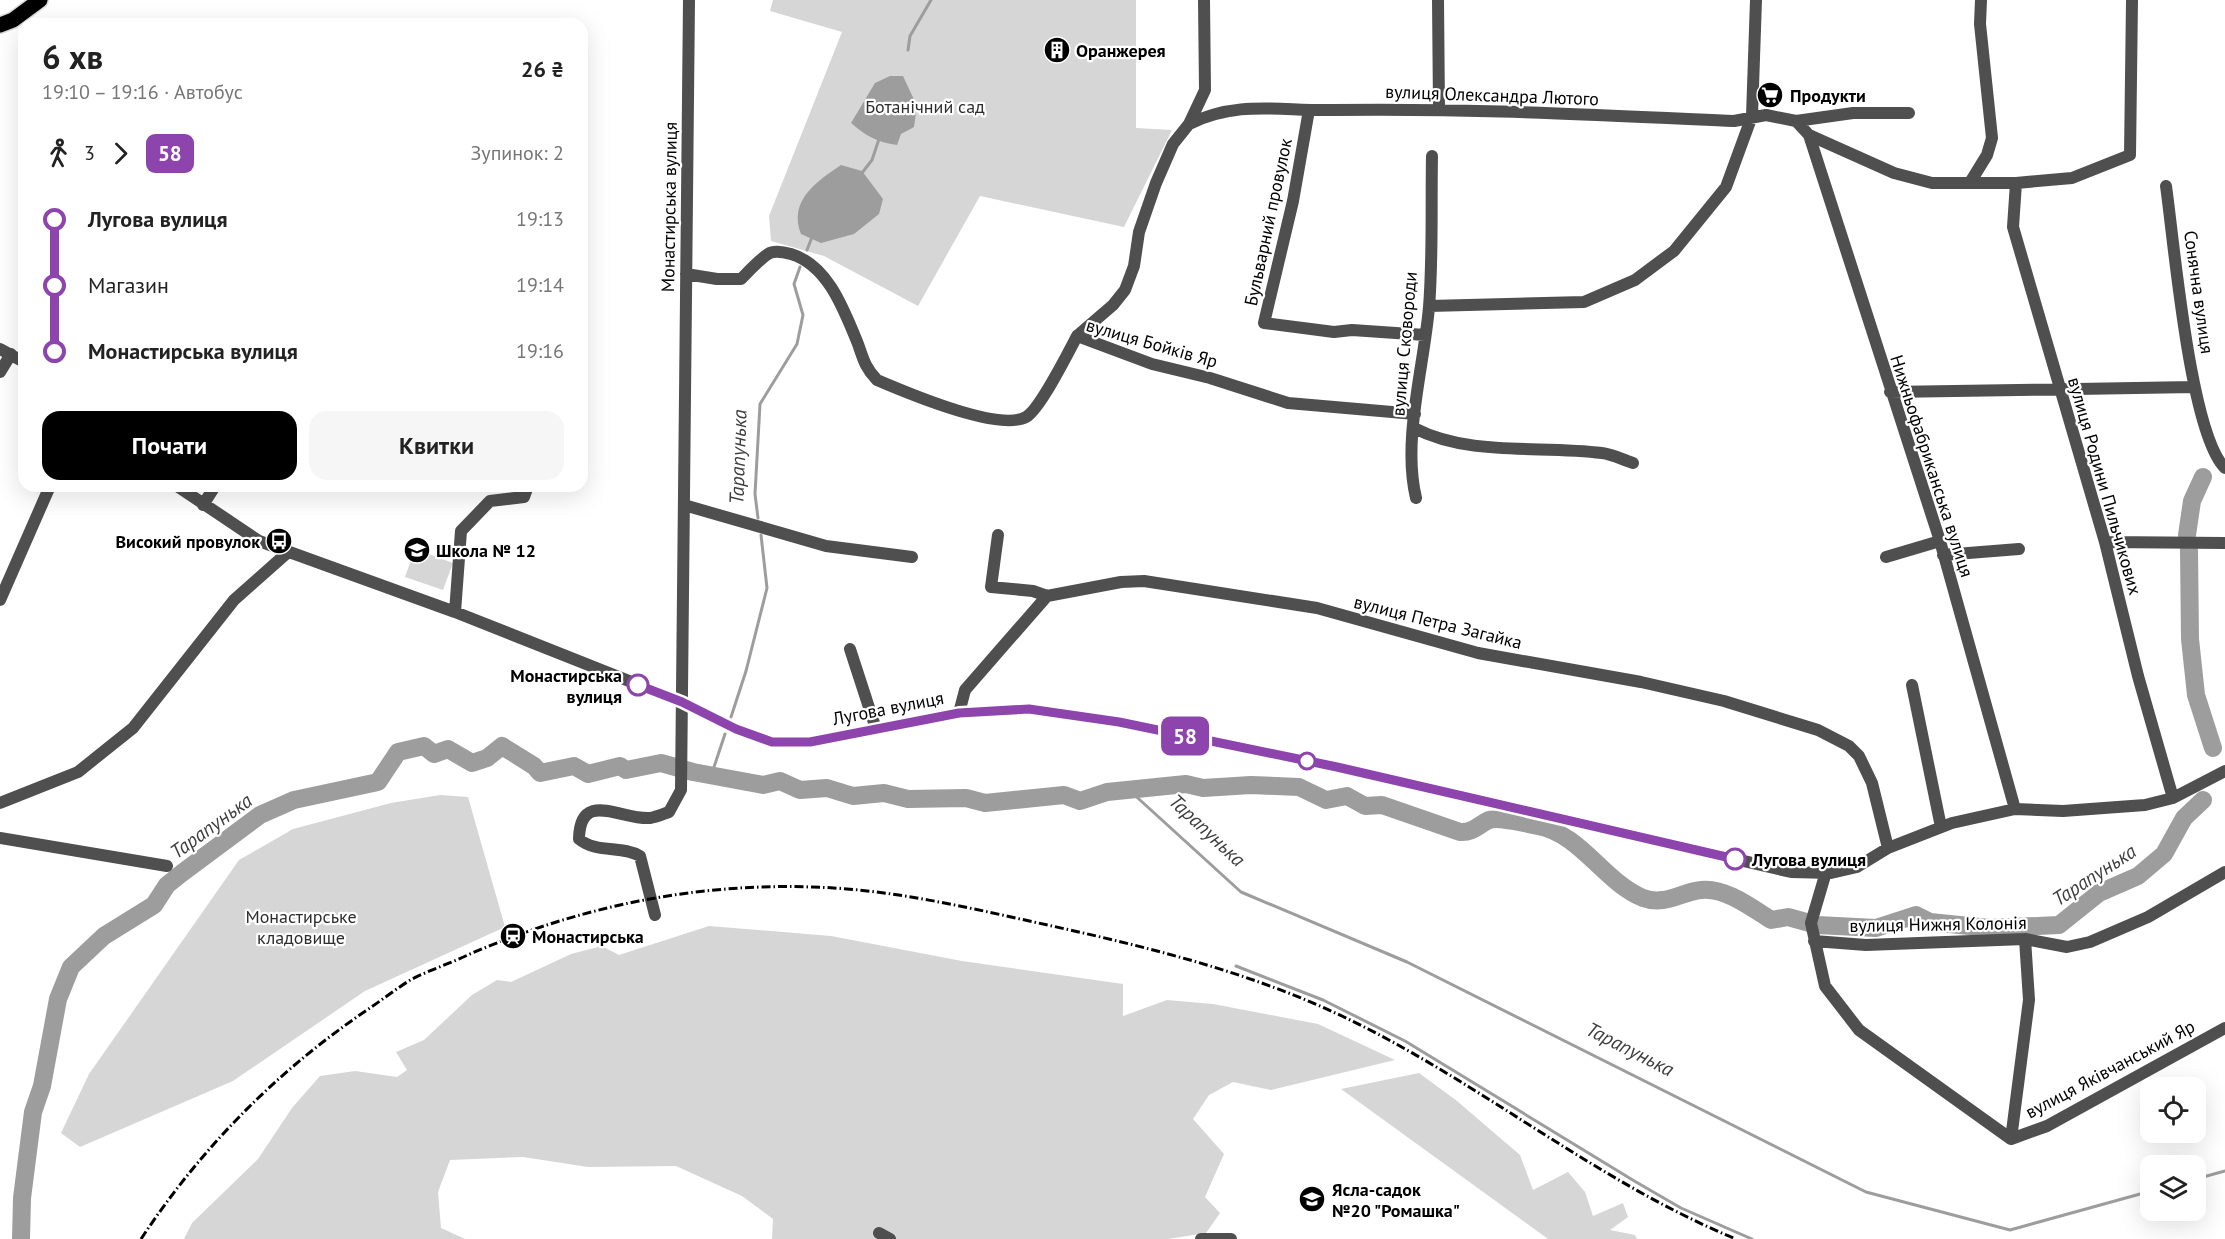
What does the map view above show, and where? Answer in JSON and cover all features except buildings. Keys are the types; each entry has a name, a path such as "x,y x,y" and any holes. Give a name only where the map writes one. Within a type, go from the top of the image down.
{"main road":[{"path":"0,25 13,20 40,0"}],"street":[{"name":"Монастирська вулиця","path":"655,915 640,856 632,851 597,848 584,843 579,839 579,828 582,819 589,812 599,810 650,818 669,812 681,790 689,0"},
{"path":"1077,336 1113,305 1125,290 1134,266 1139,232 1156,183 1173,144 1189,124 1205,90 1204,0"},
{"path":"1438,0 1439,109"},
{"path":"1429,306 1595,299 1635,280 1674,251 1726,187 1752,116 1756,0"},
{"path":"1971,181 1987,155 1992,138 1981,34 1981,0"},
{"path":"1796,121 1809,135 1894,173 1932,183 1971,181 2016,183 2072,178 2130,155 2132,0"},
{"name":"вулиця Олександра Лютого","path":"1189,124 1210,114 1234,108 1439,109 1734,121 1766,115 1796,121 1853,113 1909,113"},
{"name":"Бульварний провулок","path":"1309,110 1291,211 1264,323 1334,332 1353,330 1425,335"},
{"name":"Нижньофабриканська вулиця","path":"1809,135 1890,392 1940,541 2015,809"},
{"name":"вулиця Сковороди","path":"1416,498 1411,478 1415,414 1429,306 1432,156"},
{"name":"вулиця Родини Пильчикових","path":"2016,183 2013,227 2105,542 2138,676 2173,798"},
{"name":"Сонячна вулиця","path":"2166,186 2194,387 2213,452 2225,468"},
{"name":"вулиця Бойків Яр","path":"686,274 717,279 741,279 770,253 784,252 802,257 817,267 830,286 858,344 866,368 877,380 974,416 1015,421 1027,417 1052,382 1077,336 1152,364 1209,378 1288,403 1415,414"},
{"path":"0,372 6,351"},
{"path":"1890,392 2194,387"},
{"path":"1414,428 1438,440 1512,448 1604,453 1633,463"},
{"path":"0,600 47,492"},
{"name":"Лугова вулиця","path":"185,492 259,541 286,553 455,612 682,702 736,729 772,742 810,742 959,713 1029,709 1119,722 1337,767 1791,872 1826,873 1857,867 1888,848 1941,827 2015,809 2103,810 2145,805 2173,798 2225,771"},
{"path":"203,505 211,492"},
{"path":"455,612 461,531 490,501 518,500 524,497 526,492"},
{"path":"684,505 826,546 912,557"},
{"path":"959,713 965,690 1047,596 1033,591 991,587 998,535"},
{"path":"1886,557 1940,541"},
{"path":"2105,542 2225,543"},
{"path":"1943,555 2019,549"},
{"path":"0,803 78,772 133,728 234,600 286,553"},
{"name":"вулиця Петра Загайка","path":"1047,596 1121,582 1144,581 1317,608 1478,653 1641,682 1724,701 1818,730 1849,746 1859,756 1872,783 1888,848"},
{"path":"850,649 876,729"},
{"path":"1912,685 1941,827"},
{"path":"0,838 167,866"},
{"name":"вулиця Нижня Колонія","path":"1814,942 1866,945 2025,939 2067,947 2090,942 2148,917 2225,872"},
{"name":"вулиця Яківчанський Яр","path":"1826,873 1811,923 1825,986 1859,1030 2011,1139 2047,1126 2225,1029"},
{"path":"2011,1139 2029,1000 2025,939"},
{"path":"1201,1239 1230,1239"}],"green space":[{"name":"Ботанічний сад","path":"773,0 1136,0 1136,128 1172,130 1124,227 980,196 918,306 824,256 771,241 769,216 842,32 770,11"},
{"path":"415,549 453,563 443,590 405,577"},
{"name":"Монастирське кладовище","path":"440,795 468,797 505,927 365,991 233,1081 80,1147 61,1133 89,1074 239,860 293,829 391,803"},
{"path":"709,926 831,936 962,961 1123,984 1123,1016 1167,1000 1213,1004 1318,1024 1395,1060 1271,1090 1233,1082 1209,1095 1193,1119 1224,1154 1205,1197 1220,1213 1206,1233 1168,1239 772,1239 773,1219 742,1196 676,1166 588,1167 523,1157 450,1160 438,1192 441,1228 465,1239 184,1239 192,1223 258,1159 292,1108 320,1076 355,1071 397,1077 407,1070 396,1052 424,1040 472,995 497,980 511,982 571,954 602,946 619,955"},
{"path":"1419,1073 1457,1101 1520,1155 1533,1190 1568,1172 1585,1192 1593,1216 1623,1203 1628,1217 1610,1230 1635,1235 1637,1239 1548,1239 1341,1089"}],"shaded area":[{"path":"890,76 903,76 917,106 914,127 901,134 897,145 872,138 851,123 875,83"},
{"path":"841,165 862,171 883,199 879,214 854,234 821,243 801,234 798,212 801,202 814,186"}],"waterway":[{"name":"Тарапунька","path":"908,50 910,36 931,0"},
{"name":"Тарапунька","path":"862,173 872,160 879,139"},
{"name":"Тарапунька","path":"807,250 812,237"},
{"name":"Тарапунька","path":"758,518 755,494 760,404 797,344 803,315 794,284 800,267"},
{"name":"Тарапунька","path":"2187,535 2192,501 2203,477"},
{"name":"Тарапунька","path":"731,717 746,671 767,588 761,535"},
{"name":"Тарапунька","path":"2189,550 2190,639 2196,695 2213,748"},
{"name":"Тарапунька","path":"711,776 725,734"},
{"name":"Тарапунька","path":"21,1239 22,1198 33,1112 42,1086 58,999 71,967 104,936 154,905 167,885 260,815 294,800 378,782 398,752 424,746 434,754 448,749 472,763 487,758 502,746 534,766 540,773 574,766 588,774 620,766 626,770 661,763 693,772 763,785 780,781 800,790 827,788 853,796 884,793 908,799 966,798 985,803 1064,795 1080,801 1107,792 1186,784 1203,788 1251,785 1299,787 1326,800 1347,796 1365,806 1382,805 1460,832 1472,830 1493,819 1538,826 1567,838 1629,891 1651,900 1666,900 1694,891 1710,890 1738,899 1771,920 1788,917 1817,925 1876,928 1916,915 1930,922 1989,928 2059,925 2099,893 2138,876 2164,854 2184,818 2203,800"},
{"name":"Тарапунька","path":"1129,790 1241,892 1407,962 1866,1192 2010,1230 2140,1194"},
{"path":"1236,966 1323,1000 1405,1041 1681,1208 1752,1239"},
{"name":"Тарапунька","path":"2206,1176 2225,1171"}],"railway":[{"path":"141,1239 189,1173 243,1113 272,1085 334,1034 412,979 511,937 595,911 680,894 768,887 812,887 873,892 963,907 1164,953 1274,987 1344,1017 1394,1043 1635,1189 1685,1216 1736,1239"}],"bus line":[{"name":"58","path":"638,685 682,702 736,729 772,742 810,742 959,713 1029,709 1119,722 1337,767 1735,859"}],"place":[{"name":"Оранжерея","path":"1057,50"},
{"name":"Продукти","path":"1770,95"},
{"name":"Високий провулок","path":"279,541"},
{"name":"Школа № 12","path":"417,550"},
{"name":"Монастирська вулиця","path":"638,685"},
{"name":"Лугова вулиця","path":"1735,859"},
{"name":"Монастирська","path":"513,936"},
{"name":"Ясла-садок №20 \"Ромашка\"","path":"1312,1199"}]}
